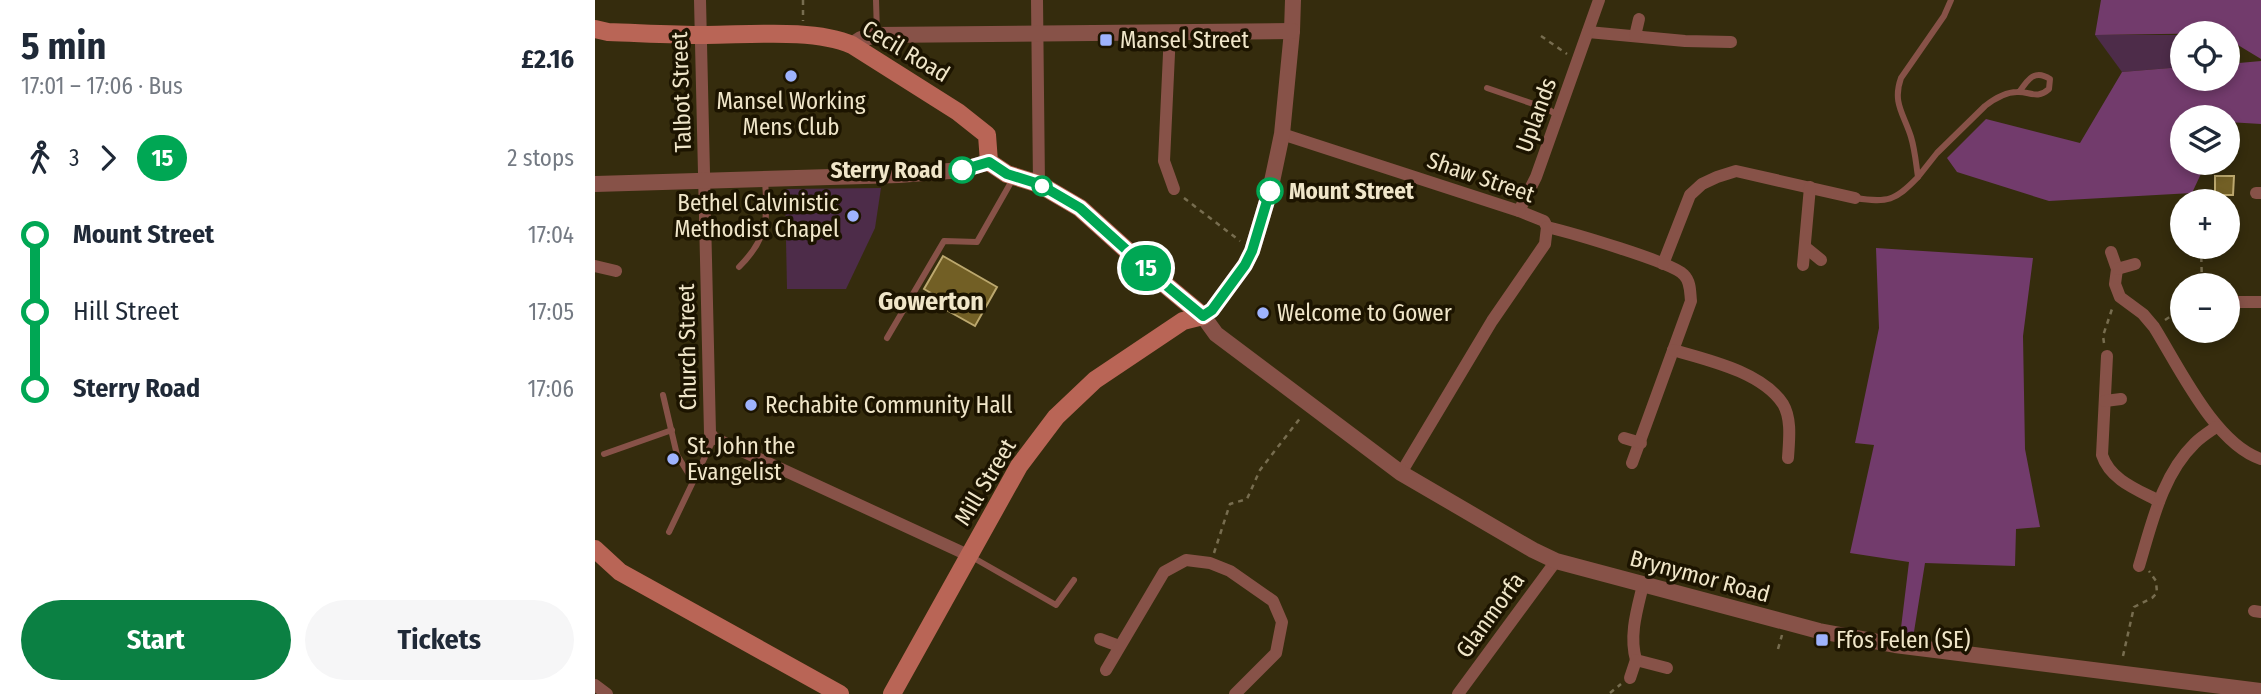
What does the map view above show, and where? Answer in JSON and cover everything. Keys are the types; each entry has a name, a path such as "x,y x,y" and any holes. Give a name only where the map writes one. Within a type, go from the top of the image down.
{"main road":[{"name":"Cecil Road","path":"595,29 608,32 803,35 837,38 958,111 987,135 989,162"},
{"path":"989,162 1007,174 1039,184 1080,208 1203,316"},
{"name":"Mill Street","path":"892,694 1019,467 1056,417 1095,380 1183,321 1203,316"},
{"path":"595,549 621,572 840,694"}],"street":[{"name":"Talbot Street","path":"700,0 705,182"},
{"path":"1037,0 1039,184"},
{"path":"1203,316 1212,310 1252,251 1270,191 1282,134 1293,0"},
{"name":"Uplands","path":"1519,211 1536,177 1598,0"},
{"path":"1635,36 1639,19"},
{"path":"852,45 861,39 877,35 1292,31"},
{"path":"1170,32 1164,161 1174,189"},
{"path":"1588,32 1685,41 1731,41"},
{"name":"Shaw Street","path":"1282,134 1519,211 1544,221 1546,227 1566,231 1663,264"},
{"path":"595,184 765,180 962,170 989,162"},
{"path":"1632,463 1691,301 1690,287 1684,275 1663,264 1690,195 1702,184 1736,171 1855,198"},
{"name":"Church Street","path":"705,182 709,426 714,438 970,556"},
{"path":"1803,265 1810,187"},
{"path":"1401,473 1492,321 1545,244 1546,227"},
{"path":"1805,247 1821,260"},
{"path":"2111,252 2117,269 2115,284 2120,297 2143,314 2154,327 2216,427 2247,455 2261,460"},
{"path":"2117,269 2135,264"},
{"path":"595,266 617,271"},
{"path":"2240,302 2261,302"},
{"name":"Brynymor Road","path":"1203,316 1216,334 1401,473 1556,561 1819,631 1895,645 2261,691"},
{"path":"1673,351 1725,365 1763,384 1784,405 1790,433 1788,458"},
{"path":"2107,356 2102,455 2106,468 2129,486 2159,501"},
{"path":"2105,401 2121,399"},
{"path":"2144,568 2159,501 2171,472 2195,443 2216,427"},
{"path":"1625,438 1641,443"},
{"path":"1106,670 1164,572 1186,560 1210,562 1273,601 1282,622 1276,653 1235,694"},
{"name":"Glanmorfa","path":"1458,694 1556,561"},
{"path":"1630,678 1636,660 1633,647 1634,623 1643,585"},
{"path":"1100,639 1119,646"},
{"path":"1636,660 1667,667"},
{"path":"595,685 607,694"}],"lane":[{"path":"876,0 877,35"},
{"path":"1917,177 1911,137 1896,98 1897,88 1901,78 1944,16 1951,0"},
{"path":"1855,198 1879,201 1902,194 1937,153 1994,99 2020,91 2031,76 2040,74 2050,79 2049,89 2045,93 2031,95 2020,91"},
{"path":"1487,88 1548,109 1558,116"},
{"path":"887,338 944,241 977,242 1015,176"},
{"path":"739,267 767,223 765,180"},
{"path":"663,395 677,455 693,481"},
{"path":"604,454 671,430"},
{"path":"669,532 714,438"},
{"path":"970,556 1056,605 1074,580"}],"path":[{"path":"803,0 803,35"},
{"path":"1541,36 1578,62"},
{"path":"1174,189 1252,251"},
{"path":"2107,356 2103,336 2111,308 2120,297"},
{"path":"2154,327 2170,317"},
{"path":"1210,562 1230,504 1247,499 1260,470 1310,405"},
{"path":"2123,656 2134,607 2157,593 2156,581 2144,568"}],"shaded area":[{"path":"2101,0 2261,0 2261,59 2240,46 2240,21 2170,21 2170,34 2095,35"},
{"path":"2095,35 2170,35 2170,68 2122,72"},
{"path":"2261,61 2261,124 2240,123 2240,105 2170,105 2170,175 2200,175 2194,189 2170,189 2170,194 2049,201 1957,172 1947,158 1986,119 2080,143 2122,72 2170,68 2170,91 2240,91 2240,63"},
{"path":"881,188 875,228 846,289 787,289 785,189"},
{"path":"1876,248 2033,258 2023,336 2025,449 2040,527 2016,529 2015,566 1925,563 1913,638 1900,636 1909,562 1850,553 1874,445 1855,443 1879,328"}],"building":[{"path":"2215,176 2234,176 2233,189 2215,189"},
{"path":"943,256 997,287 975,326 941,307 945,301 924,289"}],"bus line":[{"name":"15","path":"962,170 989,162 1007,174 1039,184 1080,208 1203,316 1212,310 1245,265 1252,251 1270,191"}],"place":[{"name":"Mansel Street","path":"1106,40"},
{"name":"Mansel Working Mens Club","path":"791,76"},
{"name":"Sterry Road","path":"962,170"},
{"name":"Mount Street","path":"1270,191"},
{"name":"Bethel Calvinistic Methodist Chapel","path":"853,216"},
{"name":"Welcome to Gower","path":"1263,313"},
{"name":"Rechabite Community Hall","path":"751,405"},
{"name":"St. John the Evangelist","path":"673,459"},
{"name":"Ffos Felen (SE)","path":"1822,640"}],"district":[{"name":"Gowerton","path":"931,301"}]}
